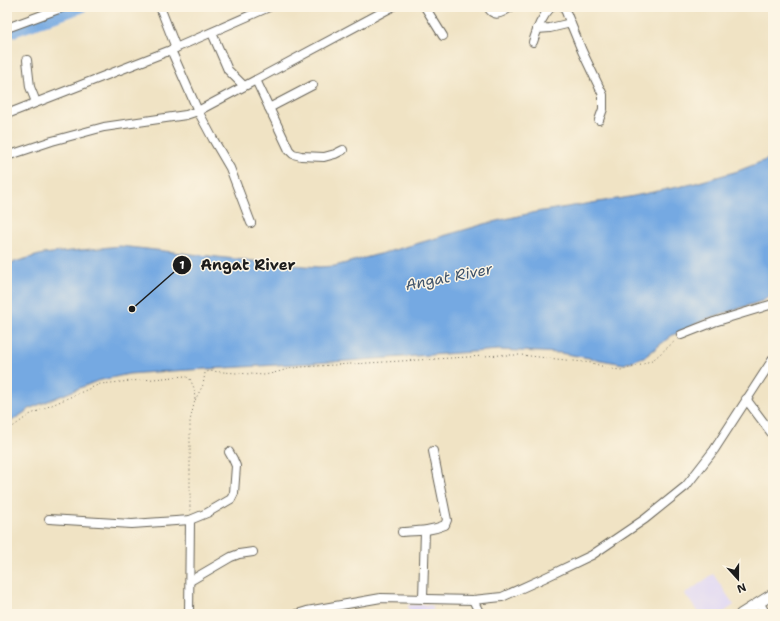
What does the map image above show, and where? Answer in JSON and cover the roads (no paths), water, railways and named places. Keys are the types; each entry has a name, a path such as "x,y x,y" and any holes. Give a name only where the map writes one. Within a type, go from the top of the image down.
{"main road":[{"path":"741,614 773,594"}],"street":[{"path":"7,28 64,7"},
{"path":"160,7 174,49 198,111 230,168 251,223"},
{"path":"7,114 174,49 270,7"},
{"path":"7,156 52,140 104,127 186,116 392,7"},
{"path":"425,7 443,36"},
{"path":"488,7 490,11 495,14 511,7"},
{"path":"533,42 543,16 551,7"},
{"path":"564,7 582,51 603,95 603,109 599,120"},
{"path":"538,29 560,26 571,22"},
{"path":"212,33 228,70 244,86"},
{"path":"27,60 30,88 36,102"},
{"path":"256,80 289,150 293,154 301,156 324,157 343,150"},
{"path":"269,108 313,85"},
{"path":"682,335 714,322 773,304"},
{"path":"297,614 381,598 473,600 502,597 592,555 645,519 686,486 714,450 773,359"},
{"path":"746,399 773,435"},
{"path":"402,532 425,531 440,527 445,525 447,520 433,451"},
{"path":"49,519 132,524 164,523 190,520 207,514 231,499 234,493 236,466 229,452"},
{"path":"189,614 190,520"},
{"path":"423,598 425,531"},
{"path":"190,581 231,556 253,552"},
{"path":"473,600 480,614"},
{"path":"759,602 766,614"}],"water":[{"path":"773,157 773,295 762,301 706,319 671,336 646,356 624,364 560,353 499,350 129,374 97,381 31,408 7,424 7,264 43,254 120,246 276,264 319,267 335,266 488,223 536,212 629,197 692,184 738,171"}],"waterway":[{"path":"7,33 81,7"}],"place":[{"name":"Angat River","path":"132,309"}]}
